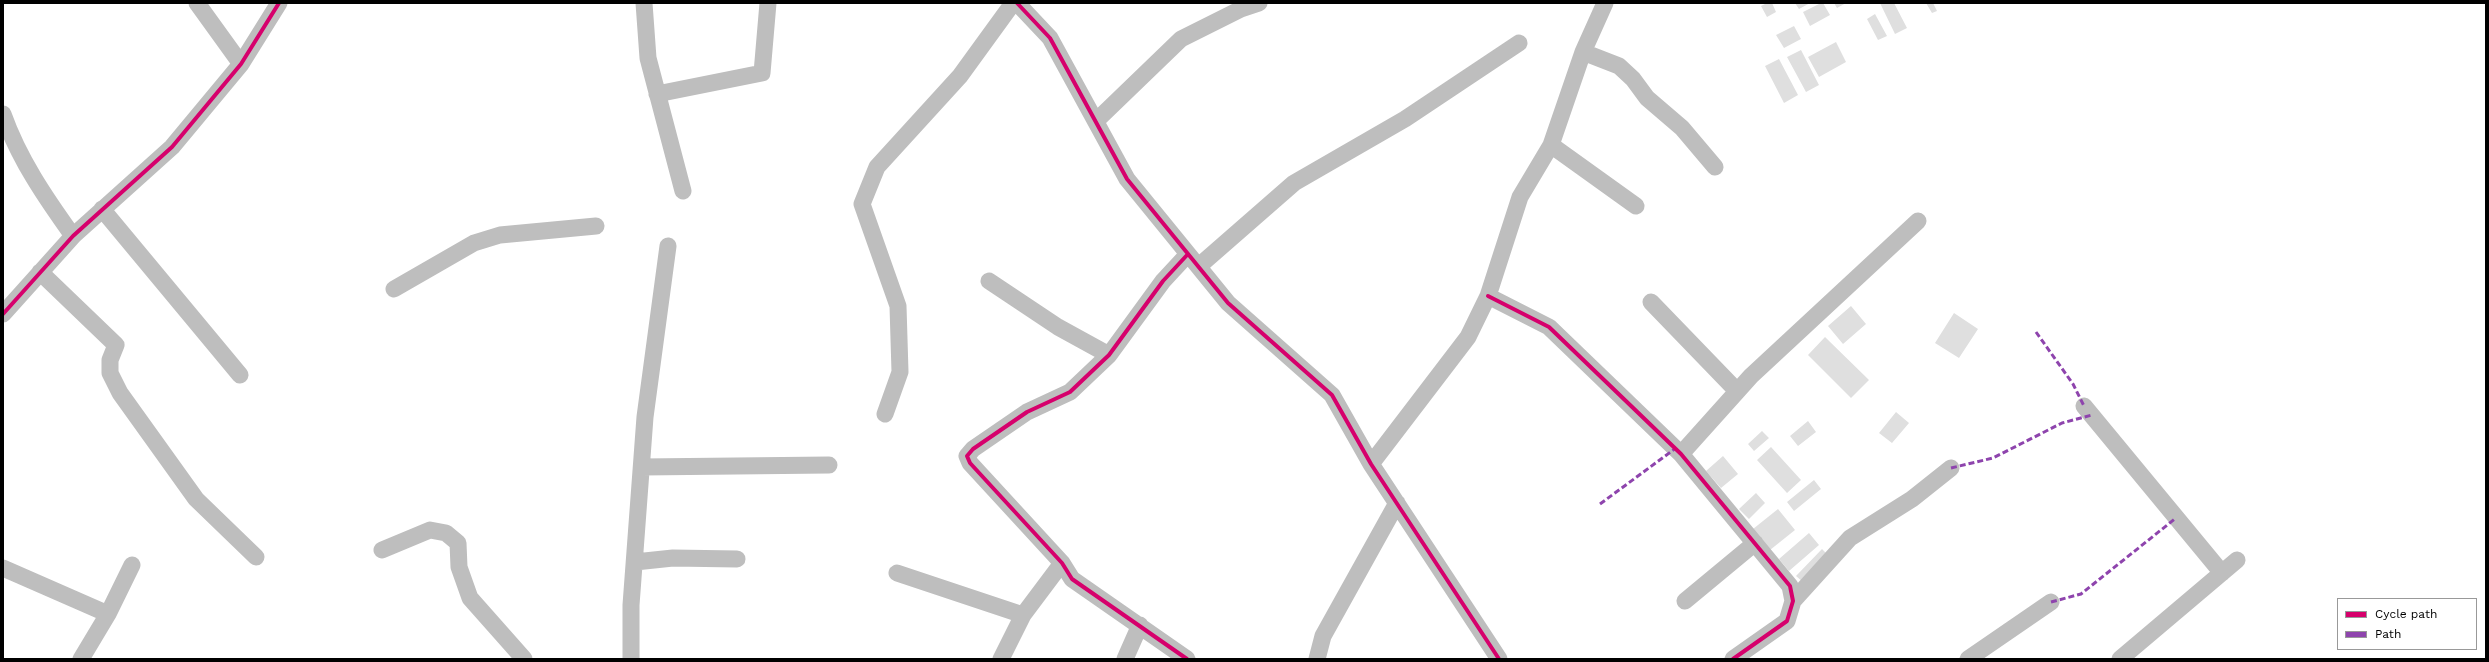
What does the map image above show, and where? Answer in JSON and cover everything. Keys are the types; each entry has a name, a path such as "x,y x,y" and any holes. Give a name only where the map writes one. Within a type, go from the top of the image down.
{"street":[{"path":"197,3 241,64"},
{"path":"3,314 73,236 172,147 241,64 279,3"},
{"path":"644,3 648,58 683,191"},
{"path":"657,94 762,73 768,3"},
{"path":"885,414 900,372 898,306 862,204 877,167 960,76 1013,3"},
{"path":"1017,3 1050,38 1127,179 1228,303 1332,395 1371,464 1494,657"},
{"path":"1096,121 1181,39 1240,9 1259,3"},
{"path":"1371,464 1468,337 1488,296 1520,197 1552,145 1583,52 1605,3"},
{"path":"1187,659 1072,579 1062,563 970,464 967,456 973,449 1027,412 1070,392 1109,355 1163,281 1194,260 1294,183 1405,119 1519,43"},
{"path":"1583,52 1618,66 1633,80 1647,98 1682,128 1715,167"},
{"path":"3,114 23,160 36,183 73,236"},
{"path":"1552,145 1636,206"},
{"path":"102,209 240,375"},
{"path":"1681,454 1737,391 1918,220"},
{"path":"394,289 474,243 500,235 596,226"},
{"path":"631,659 635,562 645,417 668,246"},
{"path":"40,272 116,345 110,360 110,373 120,393 196,499 256,556"},
{"path":"989,281 1058,327 1109,355"},
{"path":"1488,296 1550,327 1681,454 1790,586 1793,601"},
{"path":"1651,302 1737,391"},
{"path":"2084,406 2222,573"},
{"path":"642,467 828,465"},
{"path":"1733,659 1787,621 1793,601 1850,538 1912,498 1951,468"},
{"path":"1317,659 1323,636 1397,503"},
{"path":"382,550 430,530 446,532 458,543 459,567 470,598 524,659"},
{"path":"1685,601 1755,543"},
{"path":"635,562 673,558 737,558"},
{"path":"2120,659 2237,560"},
{"path":"1002,659 1024,615 1062,563"},
{"path":"81,659 108,614 132,565"},
{"path":"3,568 108,614"},
{"path":"897,573 1024,615"},
{"path":"1968,659 2051,602"},
{"path":"1124,659 1140,625"}],"building":[{"path":"1767,3 1772,3 1776,12 1767,17 1761,6"},
{"path":"1795,3 1810,3 1799,9"},
{"path":"1823,3 1830,15 1810,26 1803,12"},
{"path":"1834,3 1846,3 1837,8"},
{"path":"1880,3 1894,3 1907,28 1895,34"},
{"path":"1926,3 1933,3 1937,11 1932,13"},
{"path":"1875,14 1887,36 1878,40 1867,19"},
{"path":"1794,26 1801,39 1784,48 1776,35"},
{"path":"1836,42 1846,62 1819,77 1808,57"},
{"path":"1801,50 1819,85 1806,92 1787,57"},
{"path":"1779,59 1798,95 1784,103 1765,66"},
{"path":"1851,306 1866,324 1843,344 1828,326"},
{"path":"1954,313 1978,329 1959,358 1935,343"},
{"path":"1825,337 1869,380 1851,398 1808,355"},
{"path":"1896,412 1909,423 1892,443 1879,433"},
{"path":"1808,421 1816,432 1798,446 1790,436"},
{"path":"1762,431 1769,438 1754,451 1748,444"},
{"path":"1771,447 1801,480 1787,493 1757,460"},
{"path":"1723,456 1738,474 1721,488 1706,471"},
{"path":"1814,480 1821,489 1794,511 1787,502"},
{"path":"1756,493 1765,503 1749,519 1739,509"},
{"path":"1778,509 1795,530 1770,550 1753,529"},
{"path":"1809,533 1819,545 1789,571 1779,559"},
{"path":"1822,549 1828,555 1803,582 1796,576"}],"marked path":[{"path":"2036,332 2073,384 2084,406"},
{"path":"1951,468 1993,458 2062,423 2092,415"},
{"path":"1600,504 1676,448"},
{"path":"2051,602 2081,594 2176,518"}],"cycle path":[{"path":"3,314 73,236 172,147 241,64 279,3"},
{"path":"1017,3 1050,38 1127,179 1228,303 1332,395 1371,464 1499,659"},
{"path":"1187,659 1072,579 1062,563 970,463 967,456 973,449 1027,412 1070,392 1109,355 1163,281 1188,254"},
{"path":"1488,296 1549,327 1681,454 1790,586 1793,601 1787,621 1733,659"}]}
